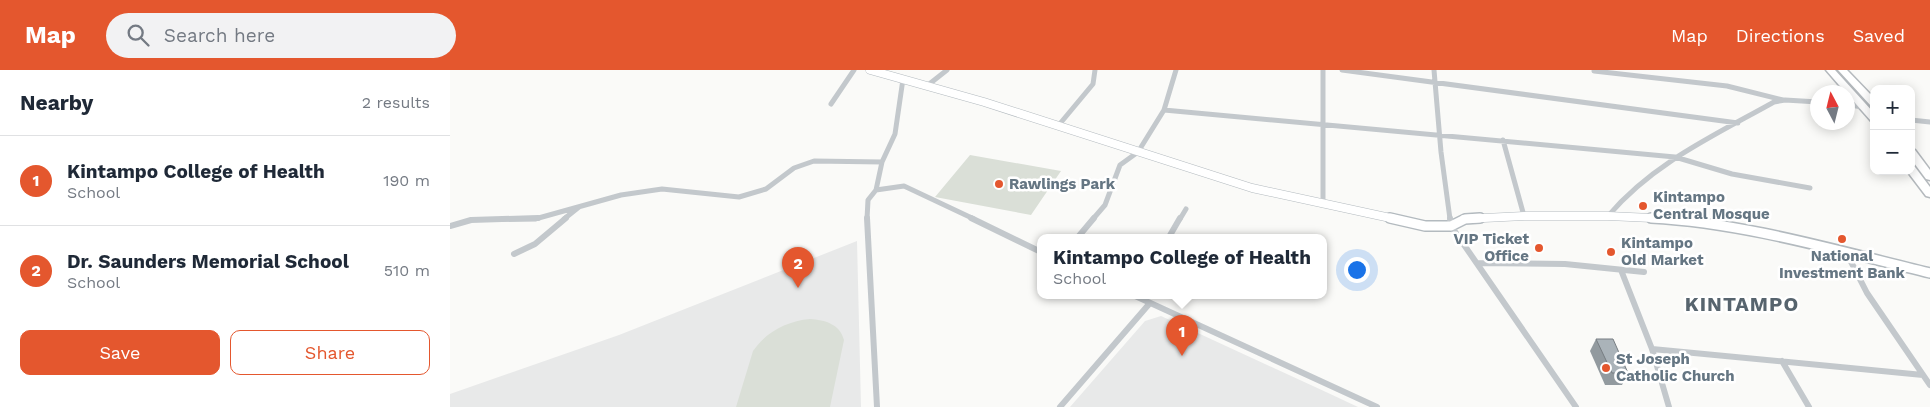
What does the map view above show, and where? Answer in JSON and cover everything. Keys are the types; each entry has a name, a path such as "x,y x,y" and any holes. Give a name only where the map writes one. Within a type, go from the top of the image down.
{"highway":[{"path":"1830,70 1869,105"},
{"path":"1842,70 1869,105"},
{"path":"1915,157 1930,177"},
{"path":"1915,174 1930,194"}],"main road":[{"path":"870,70 928,85 1252,188 1425,226 1451,226 1465,219 1524,216 1608,216 1684,220 1779,237 1930,273"}],"street":[{"path":"831,104 854,70"},
{"path":"928,85 947,70"},
{"path":"1058,126 1092,84 1096,74 1095,70"},
{"path":"1081,234 1105,205 1120,165 1138,152 1164,110 1176,70"},
{"path":"1323,70 1323,205"},
{"path":"1342,70 1738,123"},
{"path":"1434,70 1439,135 1451,226 1576,407"},
{"path":"1594,71 1727,86 1785,100 1810,102"},
{"path":"877,407 867,221 868,200 876,190 882,162 895,134 903,79"},
{"path":"1608,216 1621,198 1675,157 1774,102 1785,100"},
{"path":"1855,105 1869,105"},
{"path":"1164,110 1675,157 1732,174 1810,188"},
{"path":"1915,120 1930,122"},
{"path":"1503,140 1524,216"},
{"path":"450,226 471,220 535,219 583,204 662,189 739,197 766,189 794,168 814,161 882,162"},
{"path":"876,190 904,186 1037,250"},
{"path":"514,254 535,244 583,204"},
{"path":"1171,234 1186,209"},
{"path":"1846,252 1867,293 1930,384"},
{"path":"1478,263 1529,262 1644,272"},
{"path":"1621,270 1652,349 1669,407"},
{"path":"1142,299 1377,407"},
{"path":"1060,407 1150,303"},
{"path":"1652,349 1923,375"},
{"path":"1782,362 1809,407"}],"shaded area":[{"name":"Rawlings Park","path":"970,155 1061,171 1031,215 935,197"},
{"path":"857,241 861,407 450,407 450,394 619,335"},
{"path":"1161,316 1358,407 1070,407 1145,321"},
{"path":"810,319 821,320 831,324 839,330 844,340 830,407 736,407 753,351 758,344 771,333 785,325"}],"building":[{"path":"1596,339 1613,339 1628,373 1612,373"}],"place":[{"name":"Rawlings Park","path":"999,184"},
{"name":"Kintampo Central Mosque","path":"1643,206"},
{"name":"National Investment Bank","path":"1842,239"},
{"name":"VIP Ticket Office","path":"1539,248"},
{"name":"Kintampo Old Market","path":"1611,252"},
{"name":"Dr. Saunders Memorial School","path":"798,288"},
{"name":"Kintampo College of Health","path":"1182,356"},
{"name":"St Joseph Catholic Church","path":"1606,368"}],"district":[{"name":"KINTAMPO","path":"1742,304"}]}
